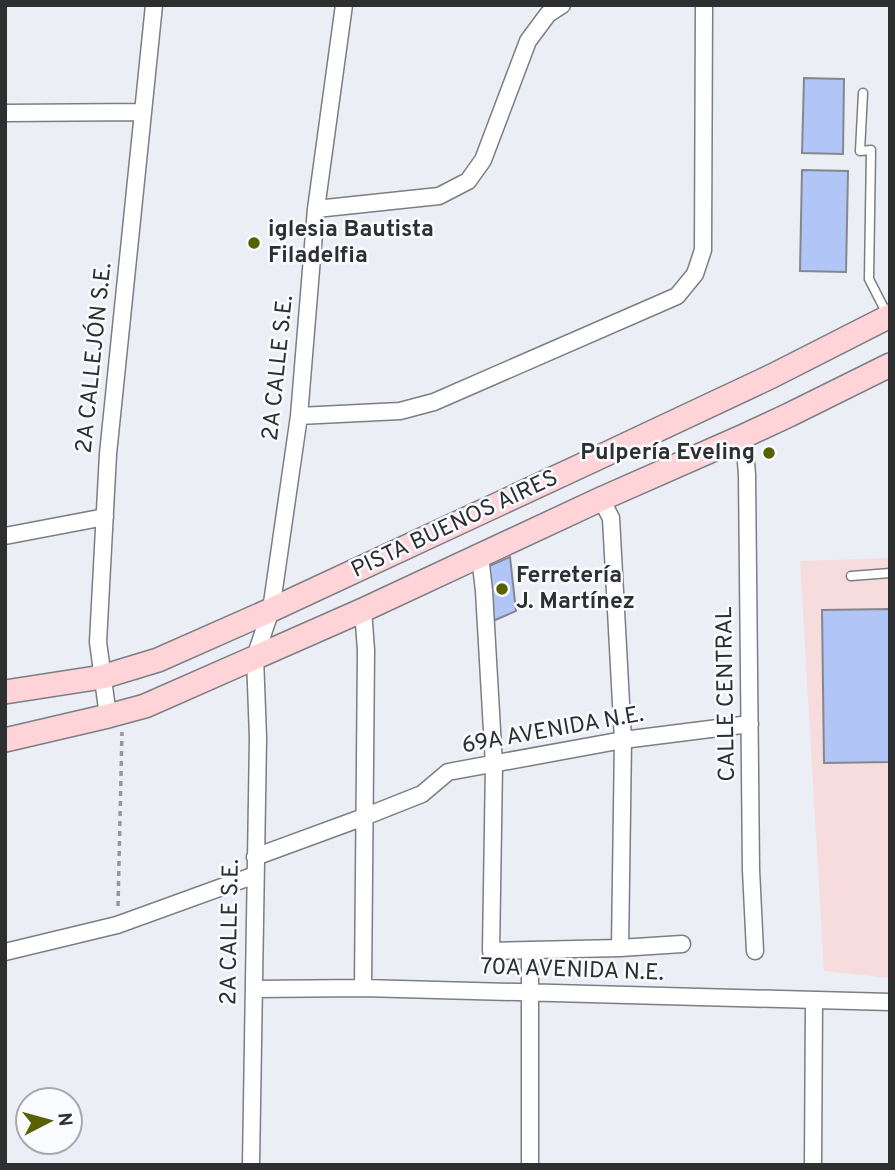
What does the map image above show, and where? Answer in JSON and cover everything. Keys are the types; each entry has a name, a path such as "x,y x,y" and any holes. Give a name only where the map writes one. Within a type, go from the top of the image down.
{"main road":[{"name":"PISTA BUENOS AIRES","path":"5,692 102,677 158,660 772,376 889,316"},
{"name":"PISTA BUENOS AIRES","path":"5,740 145,706 744,436 890,365"}],"street":[{"name":"2A CALLEJÓN S.E.","path":"115,714 102,677 98,642 108,454 154,5"},
{"name":"2A CALLE S.E.","path":"251,1165 258,738 255,657 271,610 299,416 316,209 344,5"},
{"path":"316,209 439,196 468,181 483,160 528,41 548,14 562,5"},
{"path":"299,416 400,411 434,402 677,296 695,274 703,250 704,5"},
{"path":"5,113 143,112"},
{"name":"CALLE CENTRAL","path":"744,436 747,475 751,870 755,951"},
{"path":"601,499 611,519 623,740 620,948"},
{"path":"5,536 105,517"},
{"path":"480,556 494,765 491,951 682,944"},
{"path":"363,610 366,650 363,988"},
{"name":"69A AVENIDA N.E.","path":"255,857 422,794 448,772 623,740 750,724"},
{"path":"5,952 117,925 255,875"},
{"path":"530,950 530,1165"},
{"name":"70A AVENIDA N.E.","path":"254,989 363,988 890,1002"},
{"path":"813,1165 814,1001"}],"lane":[{"path":"863,93 860,151 871,150 869,279 889,316"},
{"path":"851,576 890,573"}],"path":[{"path":"115,714 117,925"}],"shaded area":[{"path":"890,558 890,978 824,971 800,561"}],"building":[{"path":"804,78 844,79 843,154 802,153"},
{"path":"802,170 848,171 846,272 800,271"},
{"name":"Ferretería J. Martínez","path":"510,557 516,611 493,621 487,567"},
{"path":"890,609 890,762 824,763 822,610"}],"place":[{"name":"iglesia Bautista Filadelfia","path":"254,243"},
{"name":"Pulpería Eveling","path":"769,453"},
{"name":"Ferretería J. Martínez","path":"502,589"}]}
